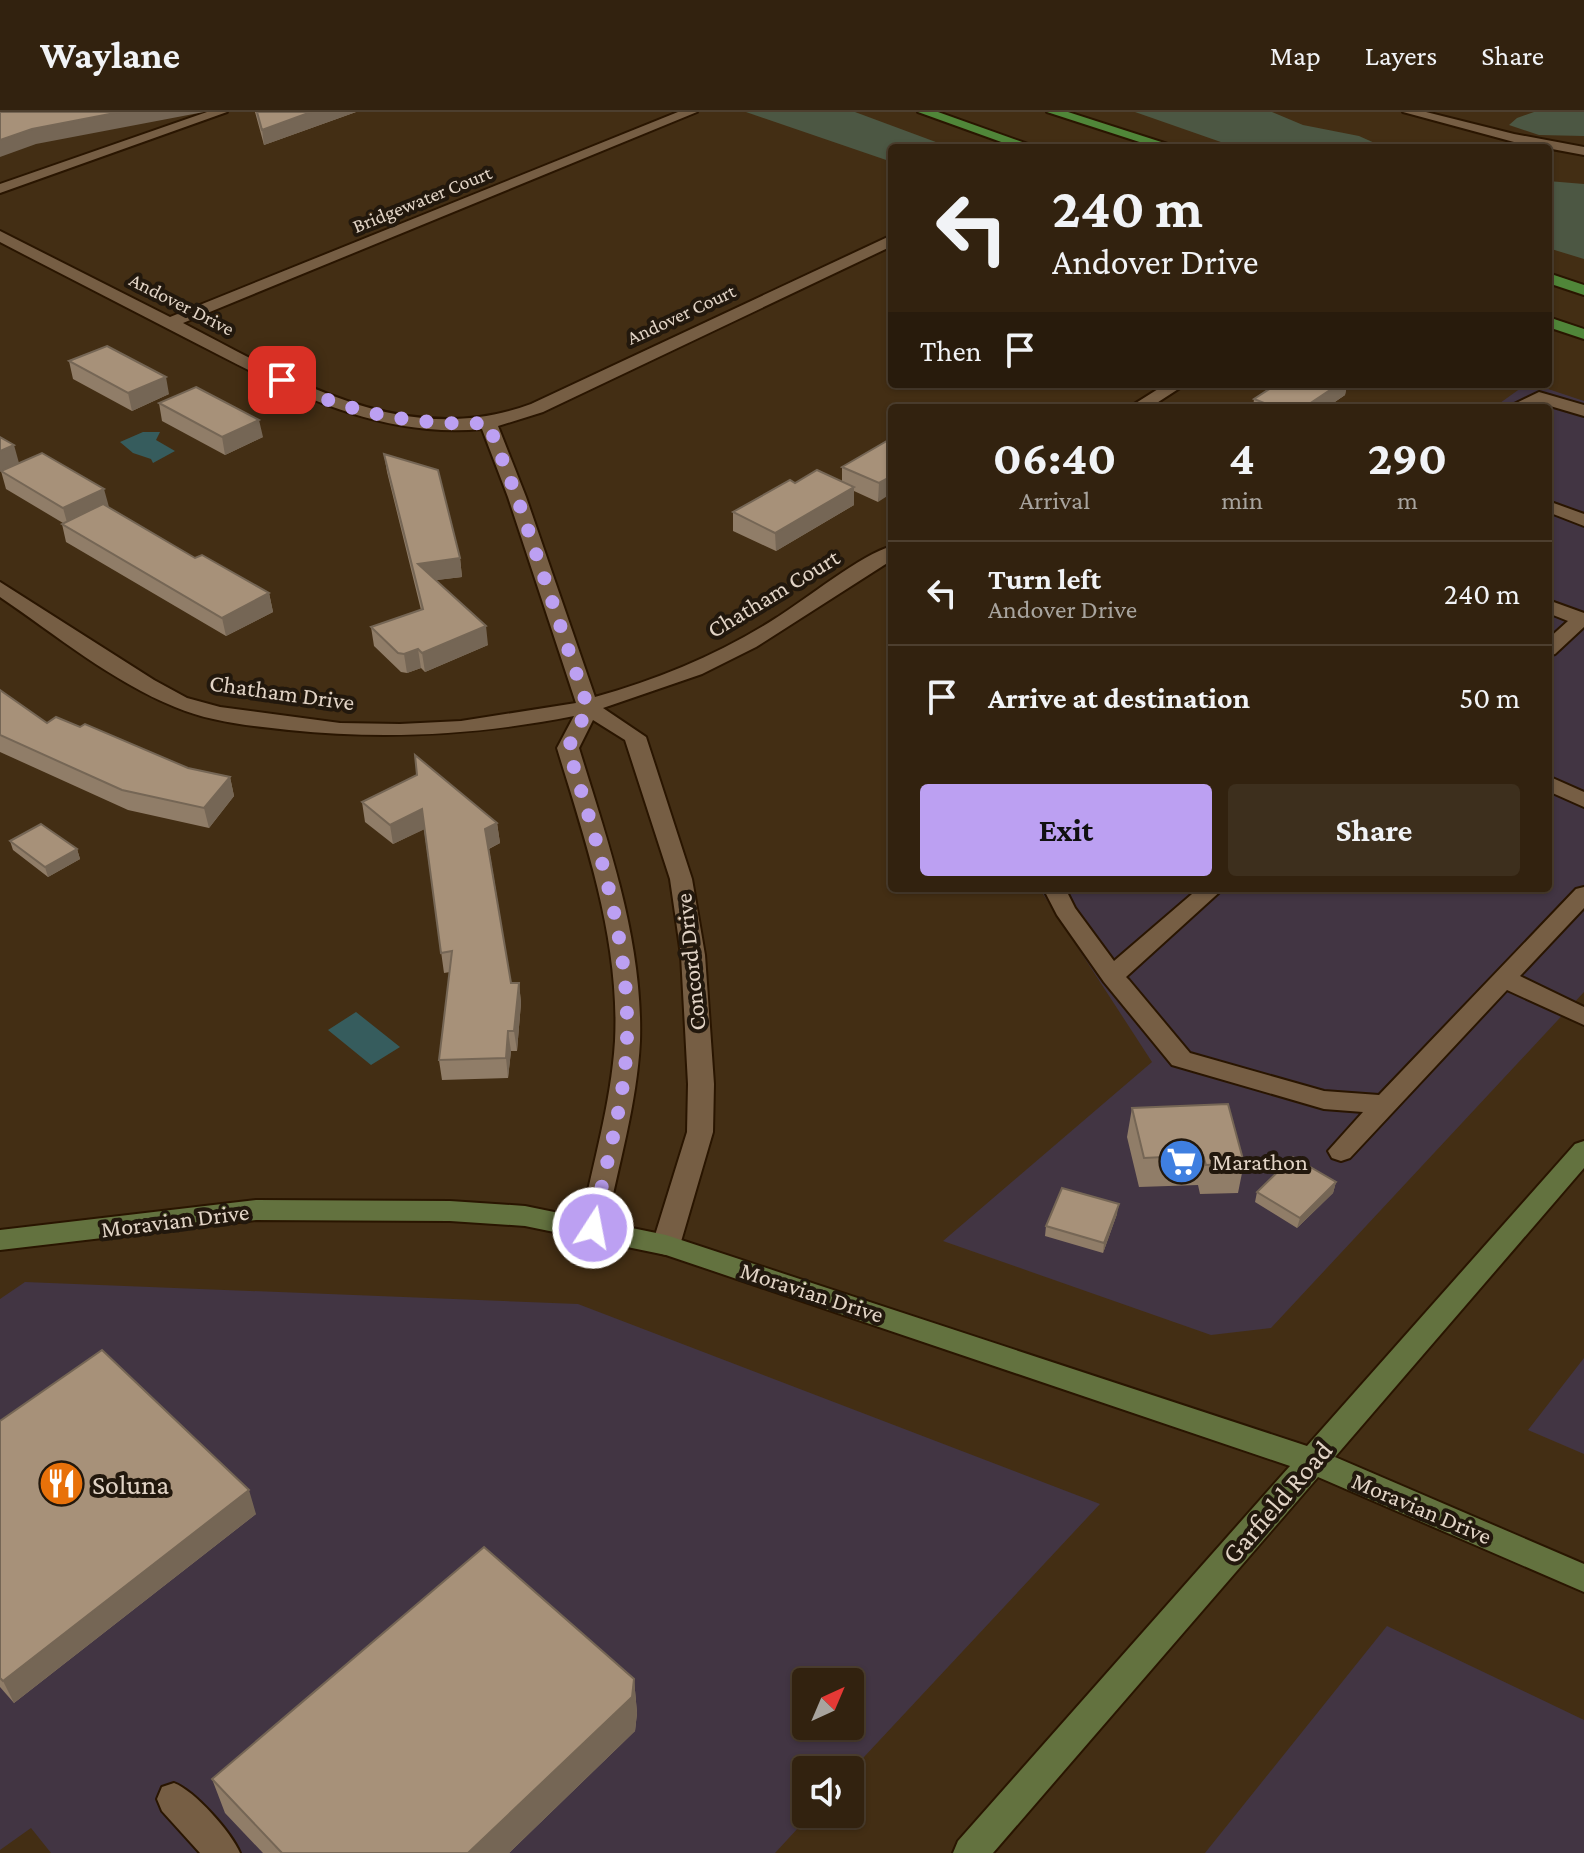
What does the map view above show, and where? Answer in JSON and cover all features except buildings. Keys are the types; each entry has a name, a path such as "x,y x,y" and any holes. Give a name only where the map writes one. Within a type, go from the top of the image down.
{"main road":[{"path":"925,112 1020,144"},
{"path":"1054,112 1160,144"},
{"path":"1552,266 1584,276"},
{"path":"1552,279 1584,290"},
{"path":"1552,323 1584,334"}],"street":[{"path":"0,189 220,112"},
{"name":"Bridgewater Court","path":"170,323 690,112"},
{"path":"1410,112 1546,144"},
{"path":"1552,145 1584,151"},
{"name":"Andover Drive","path":"0,236 335,405 426,421 488,423"},
{"name":"Andover Court","path":"488,423 537,408 888,242"},
{"path":"1144,404 1171,388"},
{"path":"1524,404 1539,397 1584,411"},
{"path":"488,423 517,497 588,708 568,748 607,880 624,956 627,1018 623,1083 593,1228"},
{"path":"1552,508 1584,520"},
{"name":"Chatham Court","path":"588,708 642,691 749,643 888,555"},
{"name":"Chatham Drive","path":"0,588 119,668 184,704 258,720 333,730 426,729 520,721 588,708"},
{"path":"1552,608 1582,619 1552,646"},
{"name":"Concord Drive","path":"588,708 635,737 656,794 681,879 693,955 701,1084 700,1132 666,1245"},
{"path":"1552,785 1584,800"},
{"path":"1056,892 1065,910 1112,976 1181,1059 1324,1100 1385,1105"},
{"path":"1112,976 1208,892"},
{"path":"1341,1151 1584,894"},
{"path":"1503,978 1584,1017"},
{"name":"Garfield Road","path":"970,1853 1584,1151"},
{"name":"Moravian Drive","path":"0,1240 256,1210 450,1211 525,1216 593,1228 666,1245 1313,1461 1584,1578"},
{"path":"174,1799 223,1853"}],"shaded area":[{"path":"1521,388 1545,388 1584,401 1584,992 1271,1328 1211,1335 943,1241 1152,1062 1042,892 1552,892 1552,404 1499,404"},
{"path":"25,1282 578,1304 1100,1504 864,1757 792,1756 792,1828 798,1828 775,1853 51,1853 31,1828 0,1850 0,1299"},
{"path":"1584,1358 1584,1454 1528,1430"},
{"path":"1387,1626 1584,1720 1584,1853 1205,1853"}],"green space":[{"path":"746,112 855,112 941,144 888,144 888,161"},
{"path":"1135,112 1272,112 1303,125 1359,136 1377,144 1227,144"},
{"path":"1534,112 1584,112 1584,136 1539,135 1509,125 1517,118"},
{"path":"1552,181 1584,184 1584,259 1552,249"}],"water":[{"path":"143,432 160,432 156,440 175,451 153,463 120,442"},
{"path":"356,1012 400,1047 371,1065 328,1030"}],"place":[{"name":"Marathon","path":"1181,1161"},
{"name":"Soluna","path":"61,1484"}],"route":[{"path":"282,380 335,405 383,416 458,424 488,423 517,497 588,708 568,748 607,880 624,956 627,1018 623,1083 593,1228"}]}
